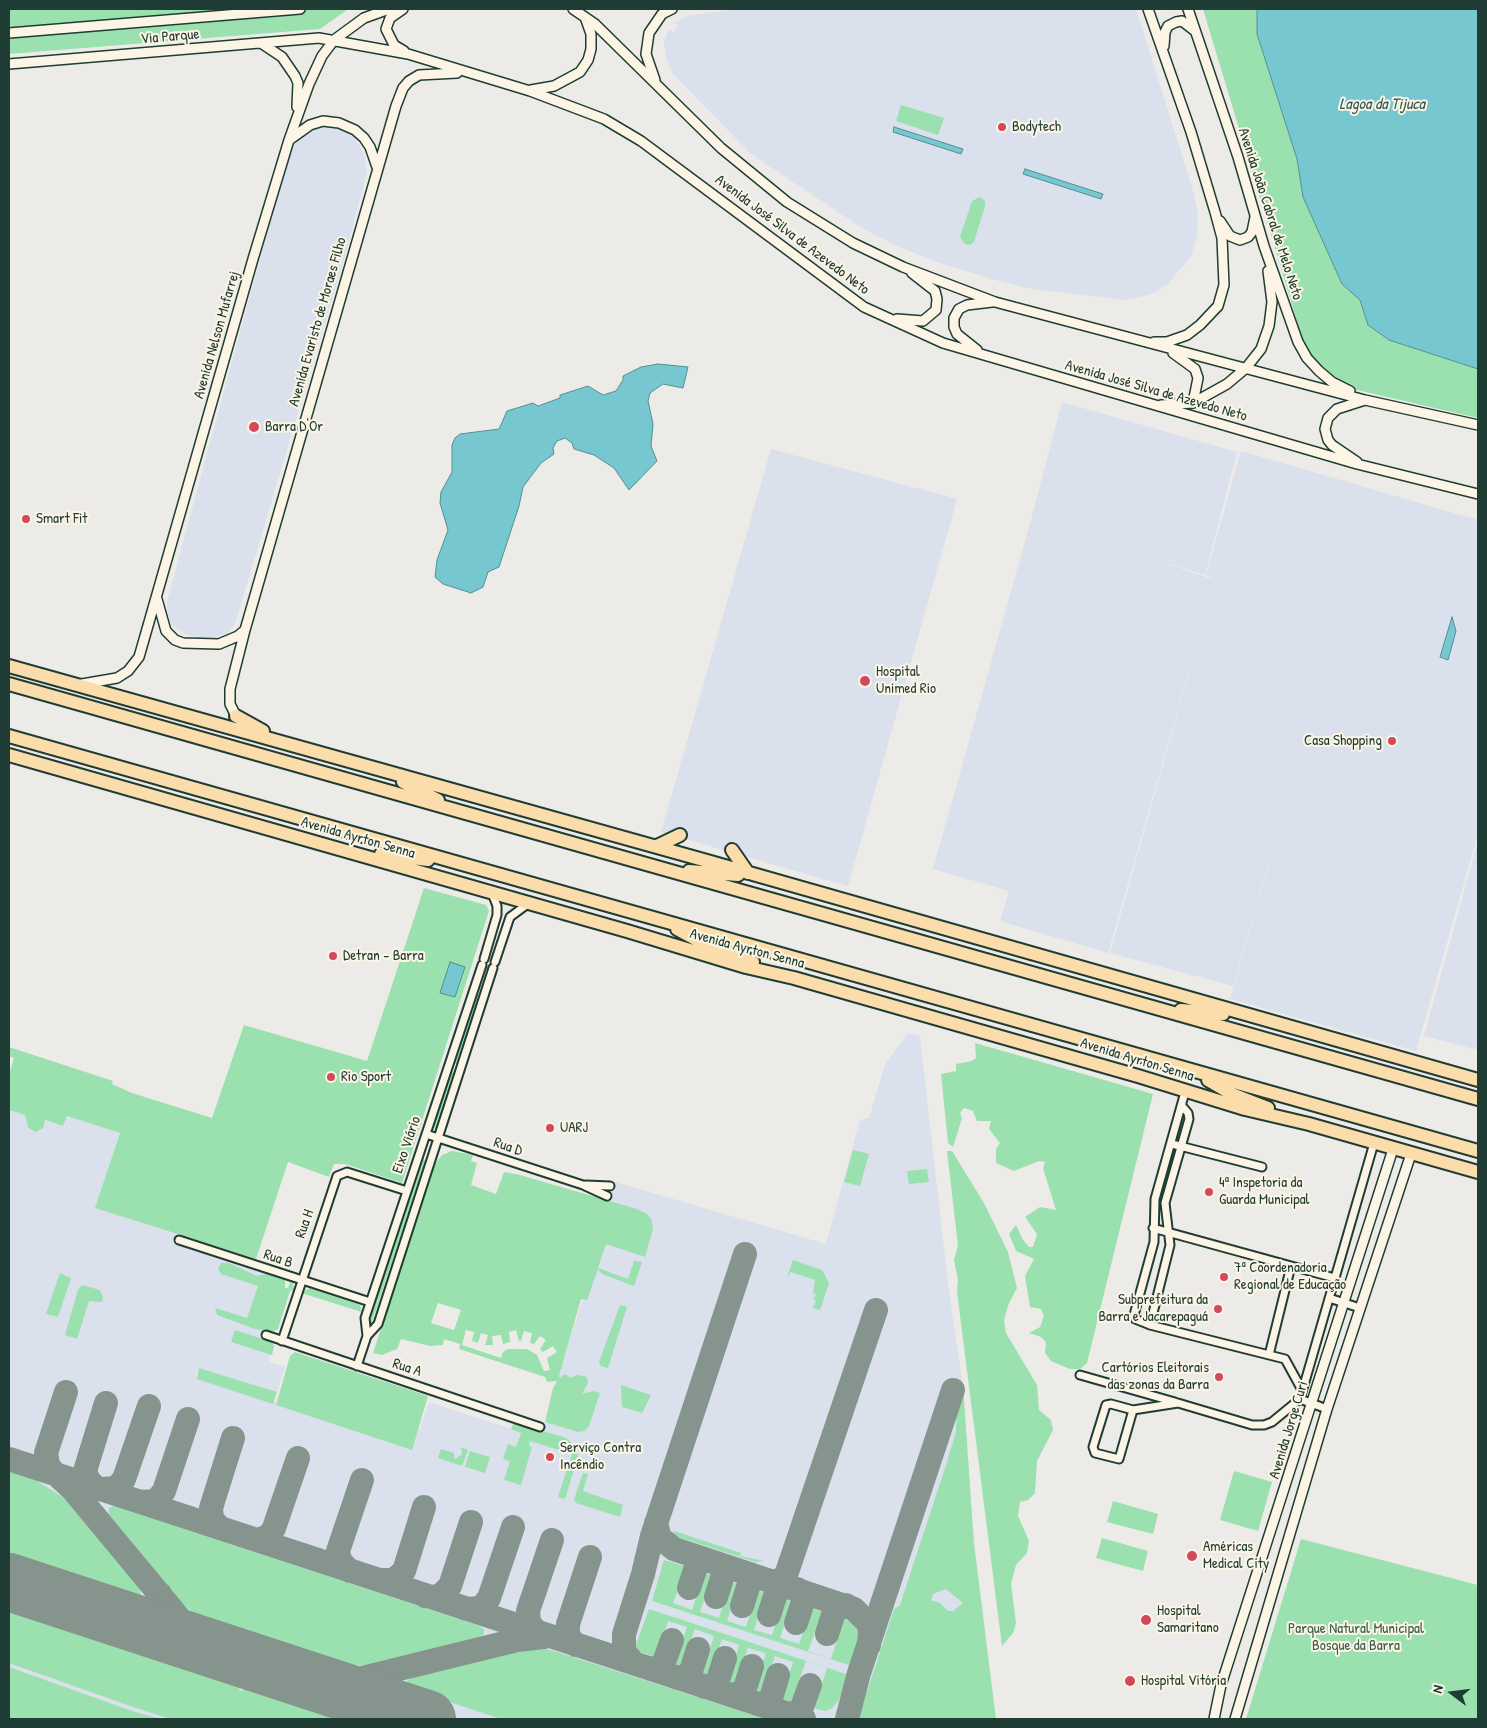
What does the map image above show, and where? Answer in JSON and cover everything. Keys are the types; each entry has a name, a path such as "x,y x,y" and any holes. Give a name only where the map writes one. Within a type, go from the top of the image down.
{"highway":[{"path":"9,666 281,740 465,795 657,846 1478,1080"},
{"path":"9,684 1478,1100"},
{"path":"236,716 281,740"},
{"name":"Avenida Ayrton Senna","path":"9,736 1478,1151"},
{"name":"Avenida Ayrton Senna","path":"9,755 492,892 746,967 794,978 1138,1076 1185,1092 1274,1117 1309,1124 1478,1172"},
{"path":"343,758 406,783 463,813"},
{"path":"657,846 680,835"},
{"path":"338,849 463,863"},
{"path":"732,850 748,873"},
{"path":"660,869 766,878"},
{"path":"670,922 686,935 794,978"},
{"path":"1139,1005 1248,1016"},
{"path":"1192,1071 1232,1094 1309,1124"}],"street":[{"name":"Via Parque","path":"9,33 300,9"},
{"name":"Avenida Nelson Mufarrej","path":"74,685 98,683 122,676 135,664 141,651 297,116 322,56 334,40 364,18 389,9"},
{"path":"403,9 390,18 386,29 394,45 408,54"},
{"name":"Avenida José Silva de Azevedo Neto","path":"573,9 606,35 721,148 787,202 853,243 903,267 995,302 1365,400 1478,425"},
{"path":"660,90 651,72 647,45 655,23 662,14 672,9"},
{"path":"1146,343 1167,342 1187,335 1210,316 1218,306 1224,285 1222,238 1215,212 1191,132 1148,9"},
{"name":"Avenida João Cabral de Melo Neto","path":"1188,9 1238,157 1264,246 1298,342 1307,358 1332,382 1365,400"},
{"path":"530,90 554,86 580,72 588,60 591,49 591,34 585,18"},
{"path":"1164,54 1165,32 1168,26 1182,21 1196,31"},
{"name":"Via Parque","path":"9,64 319,38 334,40"},
{"name":"Avenida José Silva de Azevedo Neto","path":"334,40 408,54 465,73 530,90 604,119 641,140 864,307 943,343 1149,405 1363,465 1478,494"},
{"path":"261,43 282,57 295,76 298,83 297,116"},
{"name":"Avenida Evaristo de Moraes Filho","path":"236,716 230,704 230,689 245,630 396,106 403,88 409,81 419,75 465,73"},
{"path":"289,140 310,125 323,121 339,123 355,130 364,138 370,147 377,167"},
{"path":"1215,212 1230,236 1240,240 1248,237 1252,232 1255,216"},
{"path":"1149,405 1193,402 1227,384 1246,368 1261,350 1269,326 1272,302 1264,246"},
{"path":"889,318 923,321 936,310 937,299 935,291 903,267"},
{"path":"984,355 957,334 954,327 954,318 959,309 967,305 995,302"},
{"path":"1168,349 1195,369 1198,378 1193,402"},
{"path":"1363,465 1332,445 1328,440 1325,429 1328,418 1337,410 1365,400"},
{"name":"Avenida José Silva de Azevedo Neto","path":"1448,486 1478,488"},
{"path":"156,596 166,631 175,640 182,643 219,644 238,636 245,630"},
{"name":"Eixo Viário","path":"358,1366 367,1336 365,1318 496,920 497,906 492,892"},
{"name":"Eixo Viário","path":"367,1336 378,1324 440,1138 507,923 516,911 529,904"},
{"path":"496,920 507,923"},
{"path":"1185,1092 1172,1144 1155,1199 1152,1254 1134,1314 1139,1322 1285,1359 1302,1390"},
{"path":"1150,1325 1170,1245 1170,1232 1166,1222 1165,1204 1189,1120 1188,1113 1182,1106"},
{"name":"Rua D","path":"426,1134 582,1185 607,1196"},
{"path":"1080,1375 1252,1425 1264,1425 1272,1422 1300,1399 1374,1143"},
{"path":"1172,1144 1262,1167"},
{"name":"Avenida Jorge Curi","path":"1214,1719 1222,1685 1393,1149"},
{"path":"420,1151 434,1156"},
{"name":"Avenida Jorge Curi","path":"1235,1719 1327,1409 1411,1154"},
{"name":"Rua H","path":"282,1341 334,1179 339,1174 347,1172 406,1191"},
{"name":"Rua D","path":"582,1185 610,1186"},
{"path":"1153,1228 1335,1278"},
{"name":"Rua B","path":"179,1240 300,1281 370,1302"},
{"path":"1269,1355 1291,1266"},
{"path":"1329,1298 1360,1308"},
{"name":"Rua A","path":"266,1335 540,1427"},
{"path":"1300,1399 1327,1409"},
{"path":"1134,1410 1119,1459 1095,1453 1093,1448 1106,1405 1111,1404 1134,1410 1178,1403"}],"shaded area":[{"path":"737,9 1136,9 1192,187 1198,214 1197,237 1191,256 1167,285 1149,295 1125,300 1032,289 995,280 940,263 899,247 862,228 751,154 673,74 666,58 664,42 669,28 673,32 678,26 675,23 686,16"},
{"name":"Barra D'Or","path":"329,127 342,129 355,138 364,154 367,172 346,252 235,624 228,633 213,638 199,638 185,634 172,625 167,611 167,602 267,232 293,147 303,136 317,129"},
{"path":"1062,402 1237,452 1205,575 1138,554 1215,580 1206,575 1241,451 1478,520 1478,834 1416,1051 1230,999 1331,648 1233,986 1110,953 1212,590 1108,953 1000,921 1009,891 933,869 1031,520"},
{"path":"771,449 957,499 848,886 661,832"},
{"path":"1478,841 1478,1050 1424,1036"},
{"path":"908,1033 920,1036 948,1284 963,1386 974,1544 985,1628 907,1719 87,1719 9,1693 9,1110 63,1126 67,1116 120,1133 96,1208 180,1236 177,1245 283,1279 262,1344 271,1347 269,1362 285,1367 277,1392 199,1368 196,1375 281,1403 420,1429 429,1402 521,1432 516,1447 503,1458 532,1447 529,1446 530,1440 541,1433 545,1422 549,1423 552,1397 613,1203 606,1201 612,1181 826,1244 860,1120 869,1118 885,1064"}],"green space":[{"path":"9,9 347,10 320,29 9,54"},
{"path":"1203,9 1257,9 1257,34 1297,159 1303,197 1342,284 1360,300 1368,325 1389,340 1478,369 1478,418 1357,390 1332,375 1306,351"},
{"path":"901,105 944,118 938,135 896,121"},
{"path":"980,197 985,201 985,206 974,242 970,245 965,244 960,237 972,201"},
{"name":"Rio Sport","path":"424,888 486,905 489,911 402,1183 345,1164 334,1164 329,1177 288,1162 256,1259 95,1208 120,1133 67,1116 63,1126 45,1120 43,1128 35,1132 28,1127 25,1115 9,1110 9,1074 14,1058 9,1056 9,1047 113,1081 112,1084 132,1093 212,1118 244,1025 367,1061"},
{"path":"478,994 480,997 459,1063 455,1064"},
{"path":"975,1043 1153,1094 1087,1363 1080,1369 1070,1369 1051,1361 1045,1353 1046,1342 1041,1337 1029,1333 1040,1327 1044,1316 1041,1309 1030,1307 1025,1276 1034,1259 1016,1251 1009,1234 1016,1225 1023,1240 1029,1247 1033,1247 1037,1234 1025,1217 1040,1207 1056,1210 1043,1168 1045,1162 1039,1161 1014,1171 996,1163 996,1149 1000,1143 989,1129 991,1121 977,1121 973,1111 964,1108 960,1113 962,1118 953,1147 948,1143 941,1074 956,1071 956,1064 972,1061 976,1058"},
{"path":"454,1072 438,1128 435,1130 433,1127 450,1073"},
{"path":"853,1150 869,1154 860,1186 844,1182"},
{"path":"452,1151 473,1155 471,1161 477,1163 471,1185 496,1194 504,1172 637,1209 647,1214 651,1219 653,1229 645,1257 606,1244 598,1268 628,1279 634,1261 642,1262 634,1286 602,1274 598,1269 587,1300 581,1299 559,1376 560,1378 565,1374 571,1378 576,1375 587,1377 588,1383 582,1394 593,1391 600,1393 589,1426 584,1431 578,1432 545,1422 553,1388 557,1381 547,1382 545,1377 459,1349 460,1344 444,1339 443,1345 430,1346 401,1339 397,1349 382,1355 373,1353 435,1164 442,1155","holes":["438,1303 461,1310 454,1330 431,1323","466,1330 474,1332 472,1341 478,1343 481,1333 488,1335 485,1345 493,1345 492,1336 501,1335 503,1344 510,1342 509,1332 516,1330 519,1341 521,1341 524,1331 532,1333 530,1343 534,1344 540,1336 546,1340 540,1349 543,1352 553,1346 557,1352 547,1358 550,1370 544,1371 537,1355 527,1349 508,1349 503,1352 501,1358 462,1345"]},
{"path":"947,1151 952,1151 984,1203 1008,1252 1017,1288 1009,1303 1004,1320 1006,1333 1037,1385 1039,1410 1051,1420 1053,1430 1037,1461 1035,1493 1028,1500 1020,1502 1018,1516 1029,1541 1027,1553 1016,1565 1011,1584 1016,1623 1013,1633 1002,1646 957,1292 958,1280 954,1260 958,1246"},
{"path":"422,1159 426,1161 371,1325 369,1322"},
{"path":"927,1169 929,1182 909,1184 907,1171"},
{"path":"793,1260 822,1270 829,1283 820,1310 813,1308 816,1300 813,1299 816,1295 813,1293 815,1280 791,1272 787,1278"},
{"path":"221,1263 229,1263 257,1276 271,1273 285,1277 285,1288 288,1288 290,1282 293,1283 294,1290 290,1291 278,1329 272,1332 255,1329 217,1315 215,1308 247,1318 258,1286 221,1274 218,1269"},
{"path":"60,1273 71,1278 58,1317 46,1314"},
{"path":"82,1285 100,1290 103,1298 102,1302 89,1301 77,1339 65,1335 78,1290"},
{"path":"310,1288 360,1305 362,1312 301,1293"},
{"path":"620,1305 627,1307 608,1368 601,1366 599,1362"},
{"path":"235,1330 272,1342 274,1346 272,1355 231,1342"},
{"path":"295,1352 428,1396 412,1450 276,1405 290,1356"},
{"path":"199,1368 277,1392 273,1404 197,1379"},
{"path":"621,1385 651,1395 642,1413 622,1407"},
{"path":"963,1386 974,1544 996,1719 858,1719 894,1609 900,1605 956,1432 957,1392","holes":["946,1589 963,1603 953,1611 948,1611 940,1603 931,1600 933,1594"]},
{"path":"514,1422 566,1438 575,1446 578,1456 565,1499 558,1497 572,1454 530,1441 529,1446 532,1447 521,1485 504,1480 510,1461 503,1459 508,1444 516,1447 521,1433 511,1429"},
{"path":"461,1447 468,1450 462,1466 438,1458 441,1449 454,1453 454,1458 456,1459 462,1454"},
{"path":"470,1451 490,1457 485,1473 465,1467"},
{"path":"9,1471 34,1479 64,1498 140,1589 141,1595 138,1599 9,1558"},
{"path":"1234,1471 1272,1482 1258,1531 1220,1520"},
{"path":"583,1473 588,1474 583,1491 623,1505 620,1517 576,1503 574,1499"},
{"path":"1113,1501 1158,1514 1153,1534 1107,1522"},
{"path":"114,1506 480,1626 484,1630 484,1634 478,1638 363,1665 346,1666 324,1662 214,1625 196,1616 180,1601 109,1514 109,1508"},
{"path":"674,1531 741,1553 740,1556 764,1561 755,1562 672,1535"},
{"path":"1102,1538 1148,1551 1143,1571 1096,1558"},
{"name":"Parque Natural Municipal Bosque da Barra","path":"1301,1539 1478,1585 1478,1719 1246,1719"},
{"path":"664,1560 691,1568 685,1586 680,1585 673,1603 692,1610 698,1591 693,1589 699,1571 718,1577 712,1595 706,1593 700,1612 719,1618 725,1599 720,1597 725,1580 744,1586 739,1604 733,1602 727,1621 746,1627 752,1608 746,1606 752,1589 771,1595 765,1612 760,1611 754,1630 772,1635 778,1617 773,1615 778,1597 798,1604 792,1621 786,1620 780,1638 799,1644 805,1626 800,1624 805,1606 828,1614 822,1631 816,1629 808,1651 831,1659 838,1637 832,1634 838,1617 850,1621 856,1628 859,1637 851,1665 849,1665 652,1601"},
{"path":"9,1607 241,1683 239,1690 242,1691 245,1684 353,1719 171,1719 133,1707 9,1663"},
{"path":"649,1609 846,1674 848,1676 839,1700 832,1708 826,1711 808,1707 814,1688 820,1690 827,1668 806,1661 798,1683 804,1685 797,1704 775,1697 781,1679 787,1680 793,1662 775,1656 769,1674 774,1676 768,1694 749,1688 755,1670 760,1671 766,1653 748,1648 742,1665 747,1667 741,1686 722,1680 728,1661 734,1662 739,1645 722,1639 716,1656 720,1658 714,1677 695,1671 701,1653 708,1654 714,1636 695,1629 688,1648 694,1650 688,1668 669,1662 675,1644 681,1645 687,1627 668,1621 662,1639 667,1641 661,1659 634,1650"},
{"path":"546,1649 765,1719 501,1719 416,1691 407,1685 407,1681 411,1678 525,1650"},
{"path":"9,1667 132,1711 159,1719 9,1719"}],"water":[{"name":"Lagoa da Tijuca","path":"1257,9 1478,9 1478,369 1389,340 1368,325 1360,300 1342,284 1303,197 1297,159 1257,34"},
{"path":"894,127 963,149 961,154 893,132"},
{"path":"1025,169 1103,194 1101,199 1023,174"},
{"path":"658,364 688,367 683,388 663,384 650,393 648,401 653,424 651,446 657,461 629,490 614,468 594,455 574,449 572,443 565,438 557,441 553,448 554,454 541,463 523,487 519,506 499,567 488,572 483,587 471,593 443,584 435,577 437,560 448,530 440,503 441,492 452,472 452,445 455,438 460,434 499,429 507,411 533,403 538,406 560,398 560,395 588,386 603,395 616,391 623,380 623,376 641,367"},
{"path":"1452,617 1456,631 1448,660 1440,657"},
{"path":"450,962 465,967 455,997 440,993"}],"taxiway":[{"path":"635,1664 624,1652 624,1634 643,1574 652,1536 745,1254"},
{"path":"770,1581 779,1581 786,1575 876,1310"},
{"path":"847,1719 859,1673 953,1390"},
{"path":"55,1474 48,1465 46,1453 66,1392"},
{"path":"97,1488 89,1481 85,1471 106,1403"},
{"path":"102,1489 116,1488 124,1479 149,1406"},
{"path":"140,1502 156,1501 164,1491 188,1419"},
{"path":"219,1527 212,1519 211,1508 233,1438"},
{"path":"259,1540 270,1535 274,1528 298,1458"},
{"path":"9,1459 804,1719"},
{"path":"60,1478 73,1490 185,1625 210,1647 221,1651"},
{"path":"350,1571 340,1561 338,1551 362,1480"},
{"path":"379,1580 394,1580 404,1571 424,1507"},
{"path":"425,1596 434,1597 441,1595 450,1586 471,1522"},
{"path":"656,1523 660,1538 674,1549 854,1609 868,1623 870,1632 869,1645"},
{"path":"466,1609 481,1608 489,1598 513,1527"},
{"path":"537,1632 529,1623 528,1611 552,1540"},
{"path":"689,1588 696,1567 695,1560 691,1555"},
{"path":"576,1645 568,1636 568,1624 590,1557"},
{"path":"716,1597 723,1575 722,1569 717,1563"},
{"path":"742,1606 749,1584 744,1572"},
{"path":"769,1615 776,1593 775,1586 770,1581"},
{"path":"796,1623 803,1602 802,1595 797,1589"},
{"path":"127,1621 145,1624 157,1619 163,1607 160,1594"},
{"path":"827,1634 834,1612 839,1607 846,1605"},
{"path":"319,1684 358,1679 517,1640 544,1637"},
{"path":"650,1669 659,1667 664,1662 672,1640"},
{"path":"677,1678 686,1676 691,1671 698,1649"},
{"path":"704,1687 713,1685 718,1680 725,1658"},
{"path":"731,1695 740,1693 745,1688 752,1666"},
{"path":"392,1671 382,1681 381,1695 391,1706 412,1714"},
{"path":"757,1704 766,1703 771,1698 778,1675"},
{"path":"788,1714 797,1712 802,1707 810,1685"}],"runway":[{"path":"9,1582 427,1719"}],"place":[{"name":"Bodytech","path":"1002,127"},
{"name":"Barra D'Or","path":"254,427"},
{"name":"Smart Fit","path":"26,519"},
{"name":"Hospital Unimed Rio","path":"865,681"},
{"name":"Casa Shopping","path":"1392,741"},
{"name":"Detran - Barra","path":"333,956"},
{"name":"Rio Sport","path":"331,1077"},
{"name":"UARJ","path":"550,1128"},
{"name":"4ª Inspetoria da Guarda Municipal","path":"1209,1192"},
{"name":"7ª Coordenadoria Regional de Educação","path":"1224,1277"},
{"name":"Subprefeitura da Barra e Jacarepaguá","path":"1218,1309"},
{"name":"Cartórios Eleitorais das zonas da Barra","path":"1219,1377"},
{"name":"Serviço Contra Incêndio","path":"550,1457"},
{"name":"Américas Medical City","path":"1192,1556"},
{"name":"Hospital Samaritano","path":"1146,1620"},
{"name":"Hospital Vitória","path":"1130,1681"}]}
